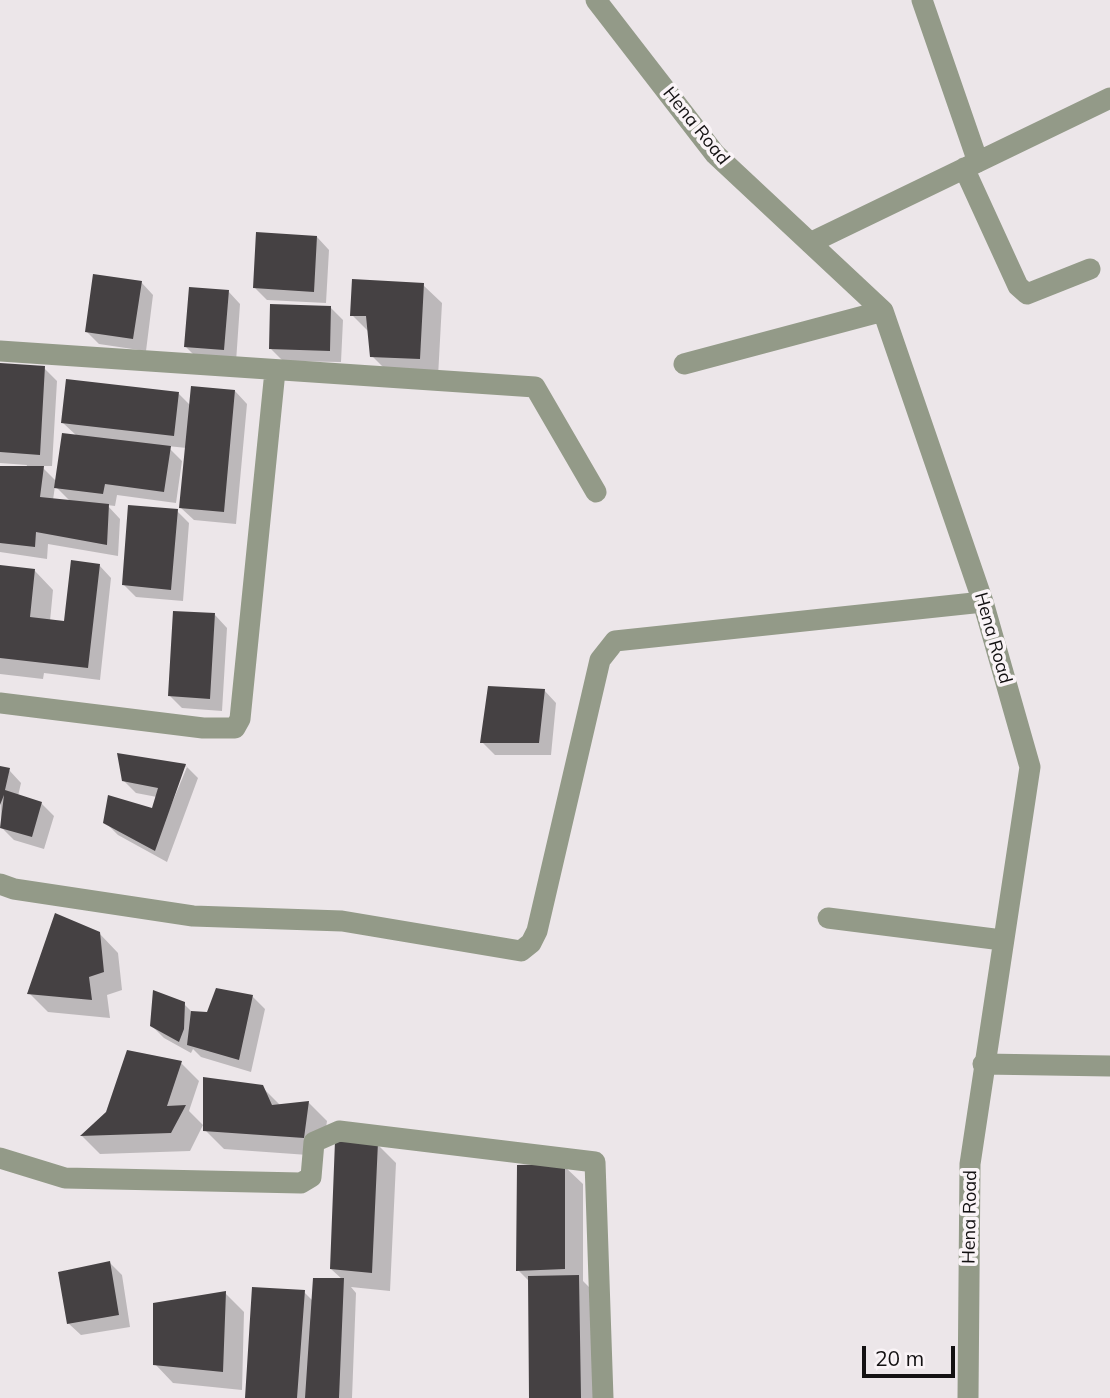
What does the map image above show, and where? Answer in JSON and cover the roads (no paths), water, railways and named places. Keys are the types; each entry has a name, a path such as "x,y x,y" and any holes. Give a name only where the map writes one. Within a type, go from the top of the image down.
{"street":[{"name":"Hena Road","path":"596,0 715,154 883,311 983,602 1030,767 970,1164 968,1398"},
{"path":"922,0 971,165 1018,286 1027,294 1090,270"},
{"path":"810,243 1110,98"},
{"path":"684,364 883,311"},
{"path":"0,351 535,387 596,492"},
{"path":"0,703 203,728 235,728 240,719 275,371"},
{"path":"0,884 15,889 193,916 342,921 521,951 531,943 537,932 600,660 615,641 983,602"},
{"path":"828,918 1002,940"},
{"path":"983,1065 1110,1066"},
{"path":"0,1158 65,1178 302,1182 311,1177 314,1142 339,1131 595,1162 603,1398"}]}
